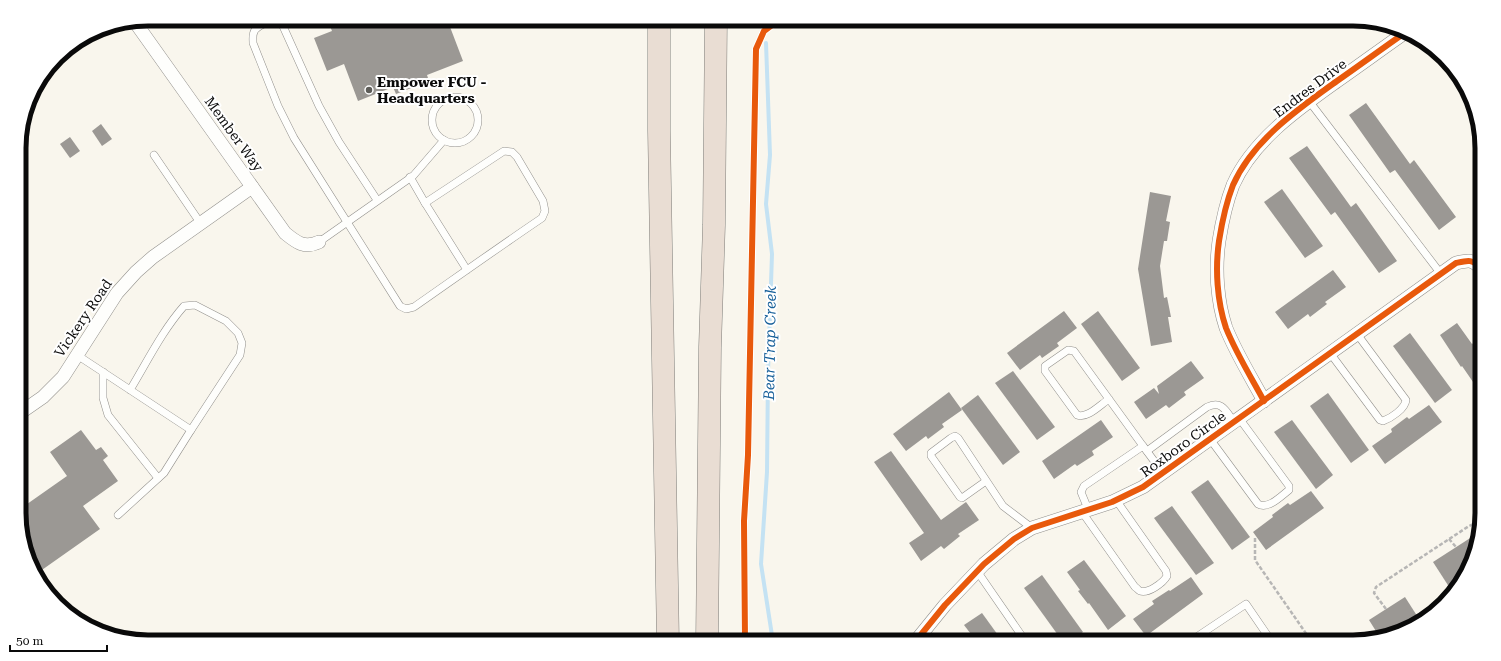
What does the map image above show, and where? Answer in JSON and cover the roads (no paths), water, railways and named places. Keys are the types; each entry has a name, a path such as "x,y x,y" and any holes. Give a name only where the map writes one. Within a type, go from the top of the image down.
{"highway":[{"path":"659,26 659,131 668,635"},
{"path":"659,131 669,26"},
{"path":"707,635 710,347 717,26"}],"street":[{"name":"Member Way","path":"138,27 285,233 296,243 307,245 319,242"},
{"name":"Endres Drive","path":"1264,401 1241,360 1226,327 1219,298 1217,256 1222,219 1233,185 1242,168 1264,140 1290,114 1401,36"},
{"name":"Vickery Road","path":"26,409 43,397 63,377 117,293 136,272 153,257 252,187"},
{"name":"Roxboro Circle","path":"921,635 977,571 1014,539 1032,528 1116,500 1143,487 1456,263 1469,260 1475,263"}],"lane":[{"path":"260,26 255,30 253,43 278,106 294,138 400,306 406,309 414,307 542,218 545,211 543,202 517,157 512,152 504,151 425,203"},
{"path":"283,26 319,106 339,142 377,200"},
{"path":"457,97 466,100 473,105 477,113 478,122 476,131 470,138 462,142 453,143 444,140 437,135 433,127 432,118 435,109 441,102 448,98 457,97"},
{"path":"1309,101 1440,274"},
{"path":"319,242 410,177 444,140"},
{"path":"154,155 201,224"},
{"path":"410,177 467,270"},
{"path":"118,514 164,473 240,355 242,343 238,333 226,321 195,305 184,306 176,315 159,341 130,390"},
{"path":"1330,353 1380,420 1386,420 1403,407 1406,400 1357,334"},
{"path":"1109,399 1086,415 1082,417 1077,415 1045,371 1045,366 1068,350 1074,351 1163,473"},
{"path":"77,355 191,430"},
{"path":"103,372 103,398 108,415 158,478"},
{"path":"1116,500 1166,571 1167,576 1164,581 1146,592 1139,591 1135,587 1085,510 1081,492 1084,486 1214,404 1221,405 1237,420 1289,486 1289,490 1267,506 1258,504 1210,439"},
{"path":"986,481 962,498 960,497 931,456 931,453 954,436 958,438 1003,506 1032,528"},
{"path":"977,571 1021,635"},
{"path":"1200,635 1246,604 1267,635"}],"waterway":[{"name":"Bear Trap Creek","path":"766,43 770,155 766,204 772,254 768,372 767,472 761,564 772,635"}],"place":[{"name":"Empower FCU - Headquarters","path":"369,90"}]}
